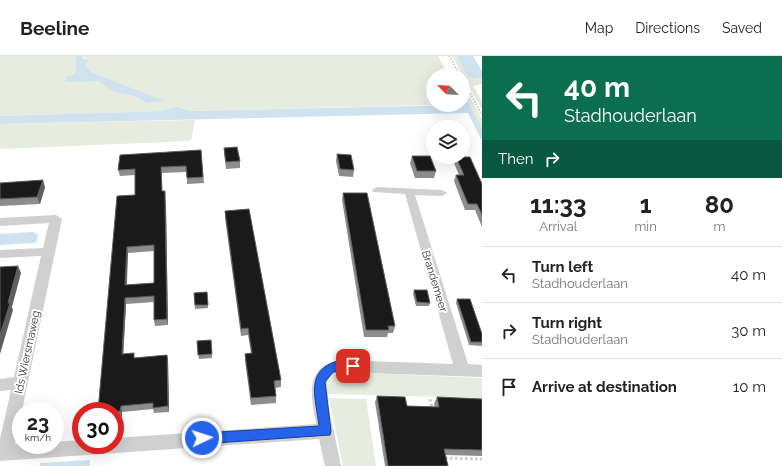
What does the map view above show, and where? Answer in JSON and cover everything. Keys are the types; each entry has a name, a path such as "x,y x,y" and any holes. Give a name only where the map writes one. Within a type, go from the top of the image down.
{"street":[{"path":"377,190 442,193"},
{"name":"Brandemeer","path":"408,191 462,370"},
{"name":"Ids Wiersmaweg","path":"0,222 56,219 20,383 2,453"},
{"path":"0,254 48,252"},
{"path":"333,466 326,431 320,382 323,374 330,368 338,366 482,371"},
{"path":"0,385 20,383"},
{"path":"124,444 326,431"},
{"path":"2,453 72,448"}],"path":[{"path":"449,56 456,68"},
{"path":"470,93 482,115"},
{"path":"430,399 434,417"},
{"path":"443,451 445,460 482,459"}],"shaded area":[{"path":"0,56 76,56 75,74 66,77 98,81 114,92 134,96 147,103 164,101 91,72 85,67 86,59 82,56 438,56 444,68 426,68 426,105 190,111 181,108 163,111 0,116"},
{"path":"452,56 457,56 463,68 459,68"},
{"path":"470,77 482,79 482,84 473,86 482,102 482,109 470,88"},
{"path":"470,97 482,119 482,128 470,106"},
{"path":"195,120 191,141 0,149 0,124"},
{"path":"341,372 482,378 482,398 328,394 328,386 331,377"},
{"path":"329,398 366,399 376,466 343,466"}],"water":[{"path":"76,56 82,56 84,59 89,60 85,65 91,72 165,101 147,103 134,96 114,92 98,81 65,82 66,77 75,74"},
{"path":"457,56 473,56 482,71 482,79 470,77 470,68 463,68"},
{"path":"426,106 426,112 470,112 470,106 482,128 482,141 468,113 0,124 0,116 163,111 177,107 190,111"},
{"path":"33,232 38,235 37,241 34,243 0,245 0,234"},
{"path":"90,460 90,466 40,466 40,463"}],"building":[{"path":"237,147 240,161 226,162 224,148"},
{"path":"201,150 203,177 187,178 186,166 161,167 162,191 165,191 167,319 154,320 154,296 125,298 122,354 134,353 134,358 167,355 168,406 153,408 153,403 124,406 124,402 99,402 117,196 135,195 135,169 118,170 120,155","holes":["154,245 154,283 125,285 127,247"]},
{"path":"337,154 351,155 354,170 340,169"},
{"path":"412,156 426,156 426,164 433,164 436,171 417,171"},
{"path":"470,157 482,184 482,215 477,204 468,204 456,175 464,175 459,164 470,164"},
{"path":"43,180 37,197 0,199 0,183"},
{"path":"343,193 367,193 395,326 388,326 389,330 366,330"},
{"path":"249,209 281,380 274,381 276,396 251,398 245,354 252,353 248,328 241,329 225,211"},
{"path":"18,266 8,303 10,303 0,335 0,267"},
{"path":"414,290 427,290 430,303 417,302"},
{"path":"207,292 208,305 195,305 194,293"},
{"path":"457,299 470,299 482,334 482,342 471,342"},
{"path":"211,340 212,354 198,355 197,341"},
{"path":"377,396 405,397 407,406 439,407 437,397 482,399 482,450 444,449 448,466 388,466"}],"route":[{"path":"202,438 326,431 320,396 320,382 323,374 330,368 338,366 353,366"}]}
